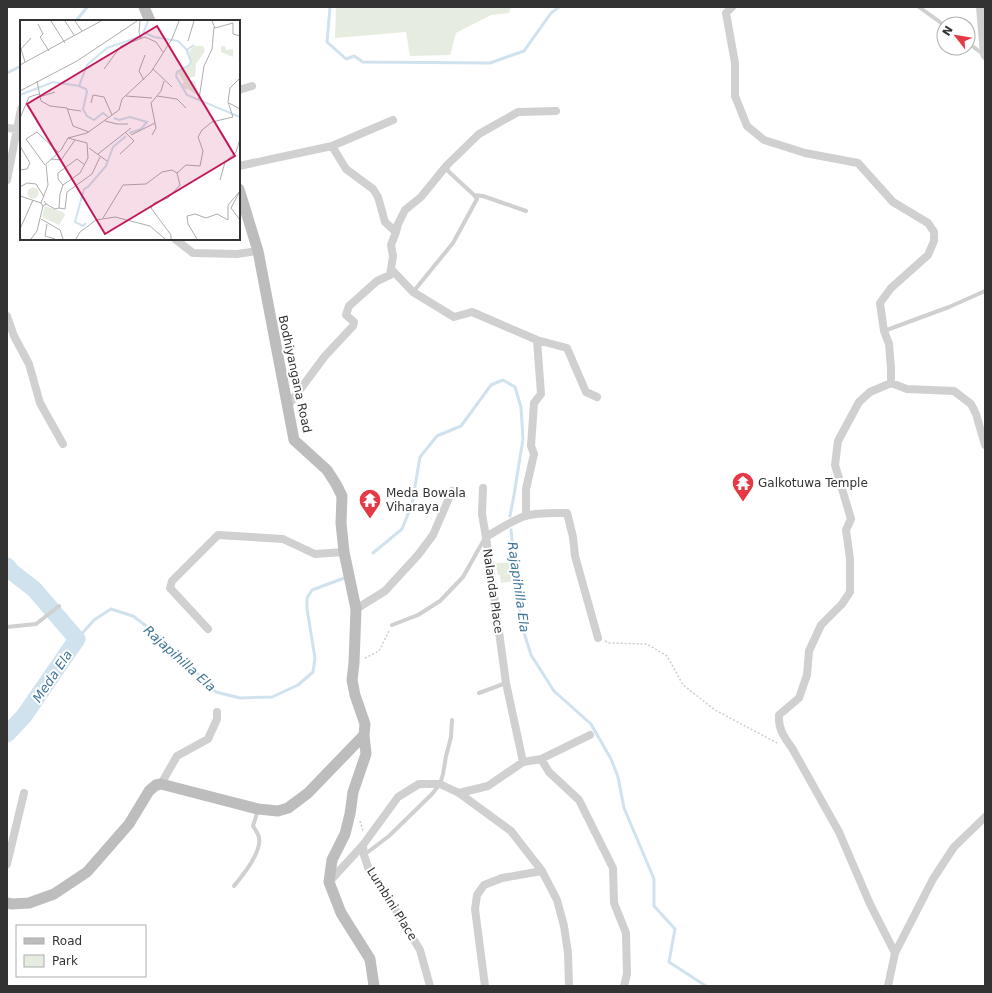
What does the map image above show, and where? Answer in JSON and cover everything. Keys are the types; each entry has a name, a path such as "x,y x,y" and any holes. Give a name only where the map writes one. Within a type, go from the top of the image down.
{"street":[{"path":"144,7 150,20"},
{"path":"732,7 726,13 735,63 735,96 746,126 764,140 805,153 858,163 893,202 928,224 934,232 934,241 928,255 892,288 880,303 884,331 889,344 891,382"},
{"path":"980,7 984,55"},
{"path":"240,90 252,86"},
{"path":"7,180 12,129 20,110"},
{"path":"287,407 325,356 353,326 354,322 346,315 348,306 377,281 390,275 393,256 391,245 398,224 405,210 421,197 447,165 479,134 518,112 556,111"},
{"path":"240,166 332,146 393,120"},
{"path":"332,146 346,169 373,189 378,197 385,222 396,232"},
{"name":"Bodhiyangana Road","path":"240,192 258,251 294,440 327,470 342,496 340,523 344,552 356,609 352,680 355,695 365,724 364,735 366,754 352,792 350,814 345,834 332,860 329,882 341,913 370,960 372,985"},
{"path":"176,240 193,252 237,254 258,251"},
{"path":"391,269 413,292 454,317 472,312 537,340 567,348 586,392 597,397"},
{"path":"7,316 14,336 29,364 40,403 64,444"},
{"path":"526,516 526,490 534,454 532,446 534,403 541,394 537,340"},
{"path":"895,953 870,904 839,832 781,730 778,723 779,715 799,698 807,675 809,652 821,625 842,604 850,592 850,559 846,530 851,519 835,465 838,441 859,402 870,392 891,382 907,389 954,391 971,404 976,414 985,445"},
{"path":"483,488 482,514 486,537"},
{"path":"356,609 385,591 418,555 432,535 452,491"},
{"name":"Nalanda Place","path":"523,762 506,683 486,537 526,516 550,512 567,513 575,556 598,638"},
{"path":"208,629 170,588 172,581 218,535 283,539 315,554 344,552"},
{"path":"161,784 177,756 208,738 217,719 217,712"},
{"path":"7,904 29,903 54,894 87,872 129,824 149,791 156,785 161,784 258,810 278,811 288,808 308,793 364,735"},
{"path":"459,793 488,786 523,762 541,759 590,735"},
{"path":"541,759 549,772 579,800 613,868 614,903 626,933 627,974 624,986"},
{"path":"329,882 363,845 398,797 419,784 440,784 459,793 511,832 542,871 557,900 564,926 568,953 569,986"},
{"path":"7,864 24,793"},
{"path":"888,986 895,953 933,879 954,847 985,817"},
{"name":"Lumbini Place","path":"363,845 364,855 370,873 390,899 420,950 430,986"},
{"path":"485,986 475,909 477,895 484,885 502,878 542,871"}],"lane":[{"path":"919,7 936,19"},
{"path":"413,292 453,243 477,199 448,171 447,165"},
{"path":"474,195 483,196 526,211"},
{"path":"884,331 949,307 985,291"},
{"path":"392,625 418,615 440,601 463,578 486,537"},
{"path":"7,627 36,624 59,606"},
{"path":"479,694 506,683"},
{"path":"364,855 389,836 432,794 440,784 451,737 452,720"},
{"path":"234,886 247,870 259,846 259,838 253,826 258,810"}],"path":[{"path":"354,663 379,651 392,625"},
{"path":"598,638 609,643 647,644 667,656 683,685 715,710 776,743 792,748"},
{"path":"350,814 360,821 363,833 363,845"}],"green space":[{"path":"336,7 511,7 509,13 491,15 456,33 450,55 410,56 406,32 335,38"},
{"path":"495,563 514,563 515,581 501,583 500,575 498,575"}],"waterway":[{"path":"77,20 87,7"},
{"path":"330,7 327,42 346,59 354,56 363,62 490,63 524,51 551,13 559,7"},
{"path":"7,73 20,66"},
{"name":"Rajapihilla Ela","path":"373,553 402,529 412,504 420,457 437,436 461,426 491,385 503,380 515,387 521,407 523,439 510,516"},
{"name":"Rajapihilla Ela","path":"511,530 521,623 531,655 554,691 591,724 611,759 618,777 624,808 654,879 654,906 675,929 669,962 706,986"},
{"name":"Meda Ela","path":"7,566 12,572 34,589 77,639 24,716 7,734"},
{"name":"Rajapihilla Ela","path":"77,639 94,620 111,609 133,616 162,638 216,692 240,698 272,697 298,685 313,672 315,658 307,609 307,598 312,590 347,577"}],"place":[{"name":"Galkotuwa Temple","path":"743,502"},
{"name":"Meda Bowala Viharaya","path":"370,520"}]}
